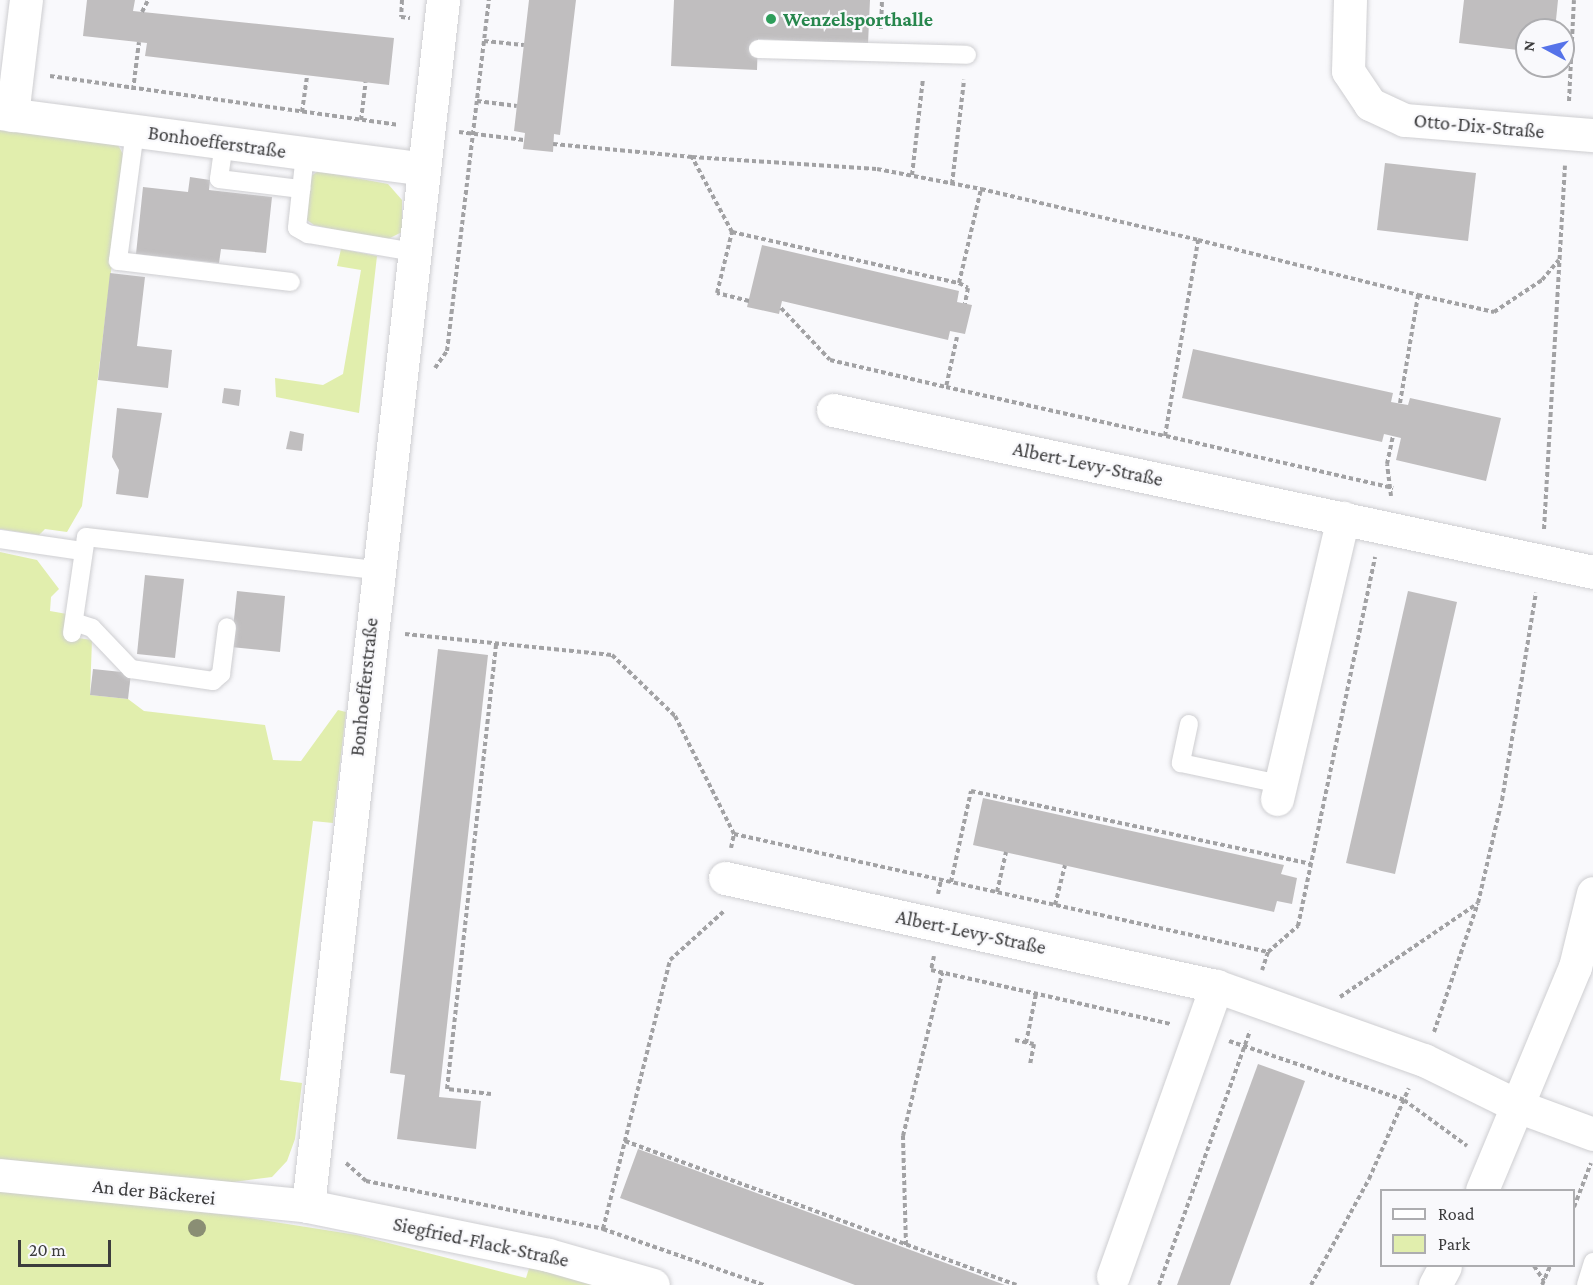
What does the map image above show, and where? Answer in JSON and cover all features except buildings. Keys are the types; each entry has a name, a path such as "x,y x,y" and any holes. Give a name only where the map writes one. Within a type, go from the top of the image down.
{"street":[{"name":"Bonhoefferstraße","path":"26,0 6,114 423,169"},
{"name":"Bonhoefferstraße","path":"308,1206 377,570 443,0"},
{"name":"Otto-Dix-Straße","path":"1350,0 1348,71 1370,104 1405,120 1580,134"},
{"name":"Albert-Levy-Straße","path":"833,410 1593,572"},
{"path":"1278,791 1343,518"},
{"name":"Albert-Levy-Straße","path":"739,881 1216,986 1424,1060 1520,1107 1593,1134"},
{"path":"1487,1180 1520,1107 1575,967 1593,892"},
{"path":"1113,1276 1216,986"},
{"name":"An der Bäckerei","path":"0,1175 308,1206"},
{"name":"Siegfried-Flack-Straße","path":"308,1206 548,1255 653,1285"},
{"path":"1435,1285 1444,1267"}],"lane":[{"path":"758,49 967,55"},
{"path":"135,131 118,261 291,282"},
{"path":"224,143 219,179 301,189"},
{"path":"305,154 297,228 308,234 414,252"},
{"path":"227,627 221,674 213,681 131,669 92,628 73,628 82,551 86,537 377,570"},
{"path":"0,539 82,551"},
{"path":"1189,724 1181,763 1278,791"},
{"path":"1586,1285 1593,1262"}],"path":[{"path":"142,12 147,0"},
{"path":"429,377 447,351 489,0"},
{"path":"1311,1285 1369,1179 1424,1060 1478,903 1502,800 1542,561 1559,259 1580,134 1574,0"},
{"path":"484,41 524,45"},
{"path":"133,90 139,42"},
{"path":"912,176 926,54"},
{"path":"952,184 967,55"},
{"path":"45,72 69,82 524,140"},
{"path":"302,112 307,75"},
{"path":"361,120 366,82"},
{"path":"477,101 517,106"},
{"path":"553,144 912,176 981,189 1494,312 1542,280 1559,259"},
{"path":"692,157 732,232 717,293 748,301"},
{"path":"959,283 981,189"},
{"path":"732,232 959,283 968,288 965,304"},
{"path":"1166,436 1198,240"},
{"path":"1400,403 1418,295"},
{"path":"781,308 830,360 1392,486 1387,464 1393,436"},
{"path":"946,387 957,337"},
{"path":"1159,1285 1244,1047 1268,952 1298,926 1382,526"},
{"path":"392,633 612,655 675,716 734,834 739,881 670,960 603,1229"},
{"path":"491,1094 447,1089 496,643"},
{"path":"951,882 971,792 1311,864"},
{"path":"734,834 1268,952"},
{"path":"997,892 1006,852"},
{"path":"1055,905 1065,865"},
{"path":"1328,1026 1340,996 1478,903"},
{"path":"940,925 931,970 1201,1031 1404,1100 1487,1180"},
{"path":"906,1245 903,1136 942,973"},
{"path":"1026,1043 1036,994"},
{"path":"1015,1040 1034,1044 1030,1064"},
{"path":"625,1141 1016,1285"},
{"path":"343,1156 366,1181 603,1229 764,1285"},
{"path":"1575,1204 1593,1158"},
{"path":"1535,1267 1543,1283"},
{"path":"1543,1283 1550,1267"}],"green space":[{"path":"0,129 118,145 125,158 82,506 67,532 45,529 39,535 0,529"},
{"path":"318,171 388,184 402,200 402,232 384,241 314,225 307,220 310,177"},
{"path":"341,249 377,256 359,413 276,397 275,378 323,385 343,374 361,270 337,266"},
{"path":"0,552 37,560 59,589 51,597 50,611 67,614 64,636 92,640 90,695 128,699 144,711 265,725 273,760 301,761 338,710 346,712 333,823 313,821 280,1080 302,1083 295,1139 287,1161 272,1177 203,1186 0,1163"},
{"path":"0,1190 237,1216 357,1235 526,1278 531,1262 612,1285 0,1285"}],"place":[{"name":"Wenzelsporthalle","path":"771,19"}]}
